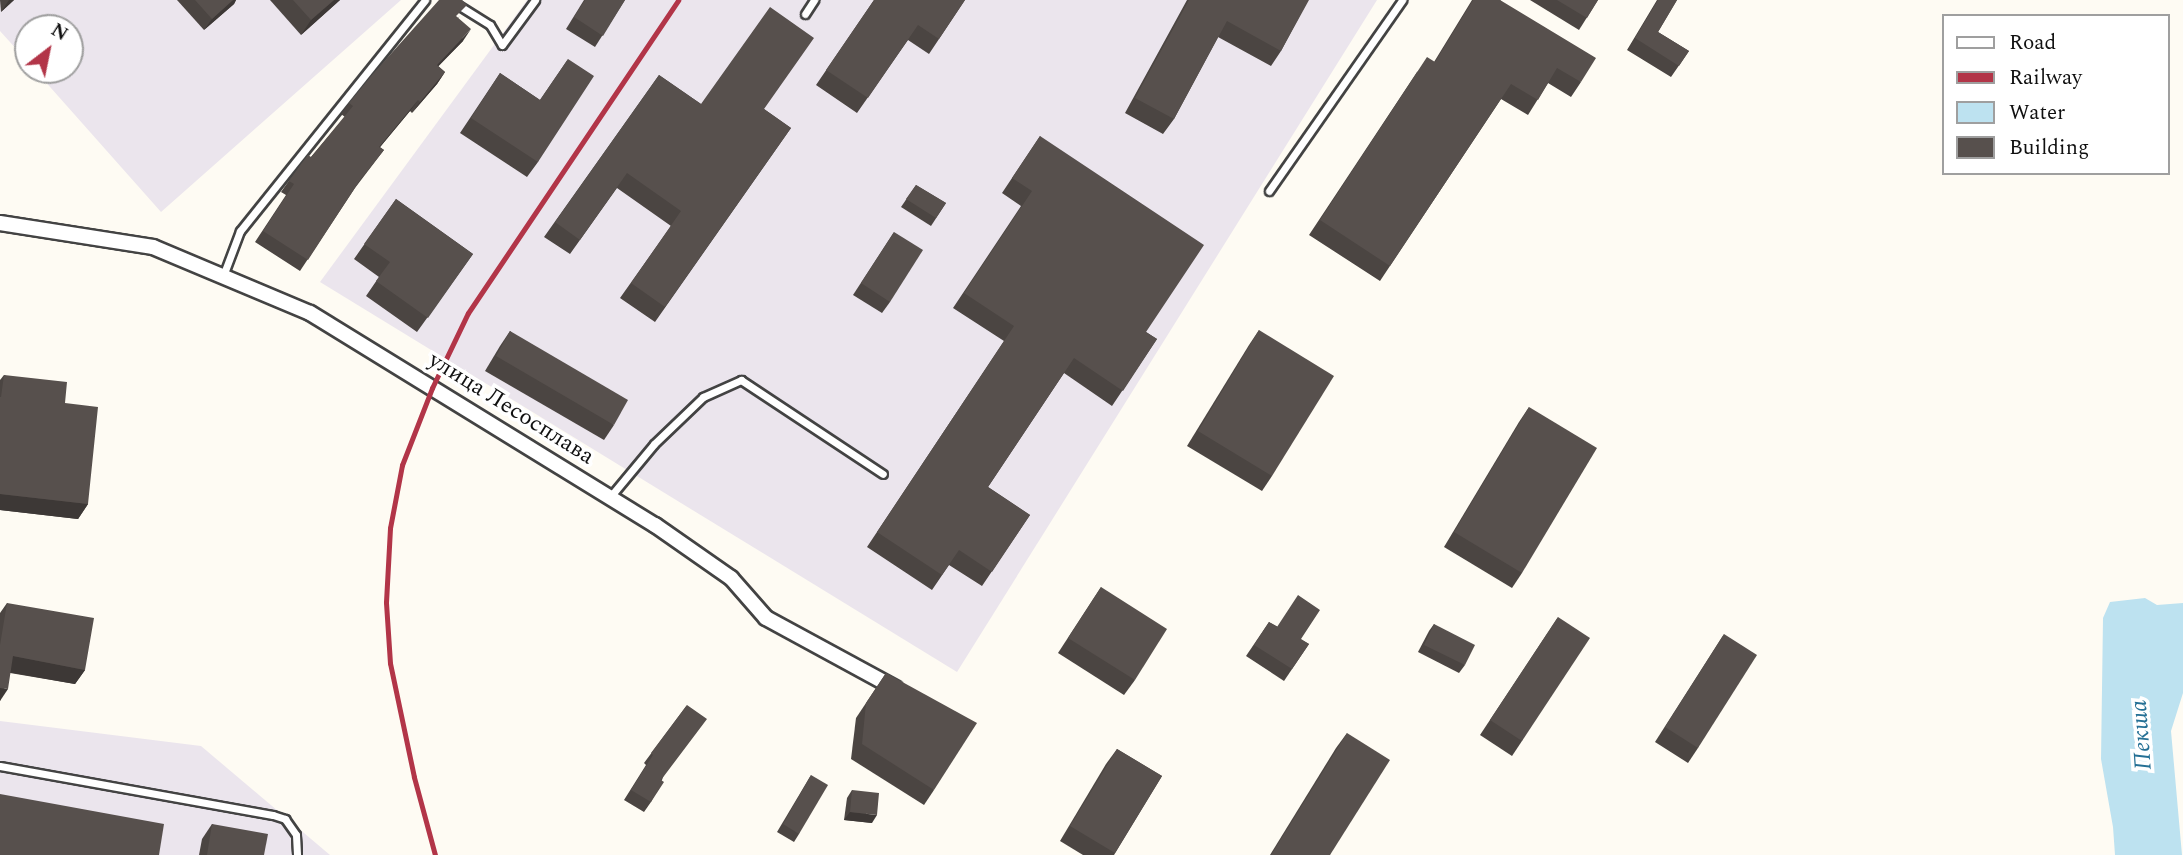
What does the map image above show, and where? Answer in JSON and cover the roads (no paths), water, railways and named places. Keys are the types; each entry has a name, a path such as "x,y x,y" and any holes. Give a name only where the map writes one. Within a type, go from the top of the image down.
{"street":[{"name":"улица Лесосплава","path":"0,223 153,247 310,313 610,496 731,578 766,618 910,696"}],"lane":[{"path":"223,276 240,231 425,0"},
{"path":"450,0 490,25 502,45 535,0"},
{"path":"805,15 814,0"},
{"path":"1269,191 1402,0"},
{"path":"610,496 654,444 703,397 741,380 883,474"},
{"path":"0,766 273,815 285,819 296,835 297,855"}],"water":[{"name":"Пекша","path":"2145,598 2157,605 2183,603 2183,693 2171,731 2182,855 2115,855 2101,759 2103,618 2110,602"}],"railway":[{"path":"435,855 414,777 390,663 386,602 390,528 402,465 432,388 468,313 678,0"}]}
